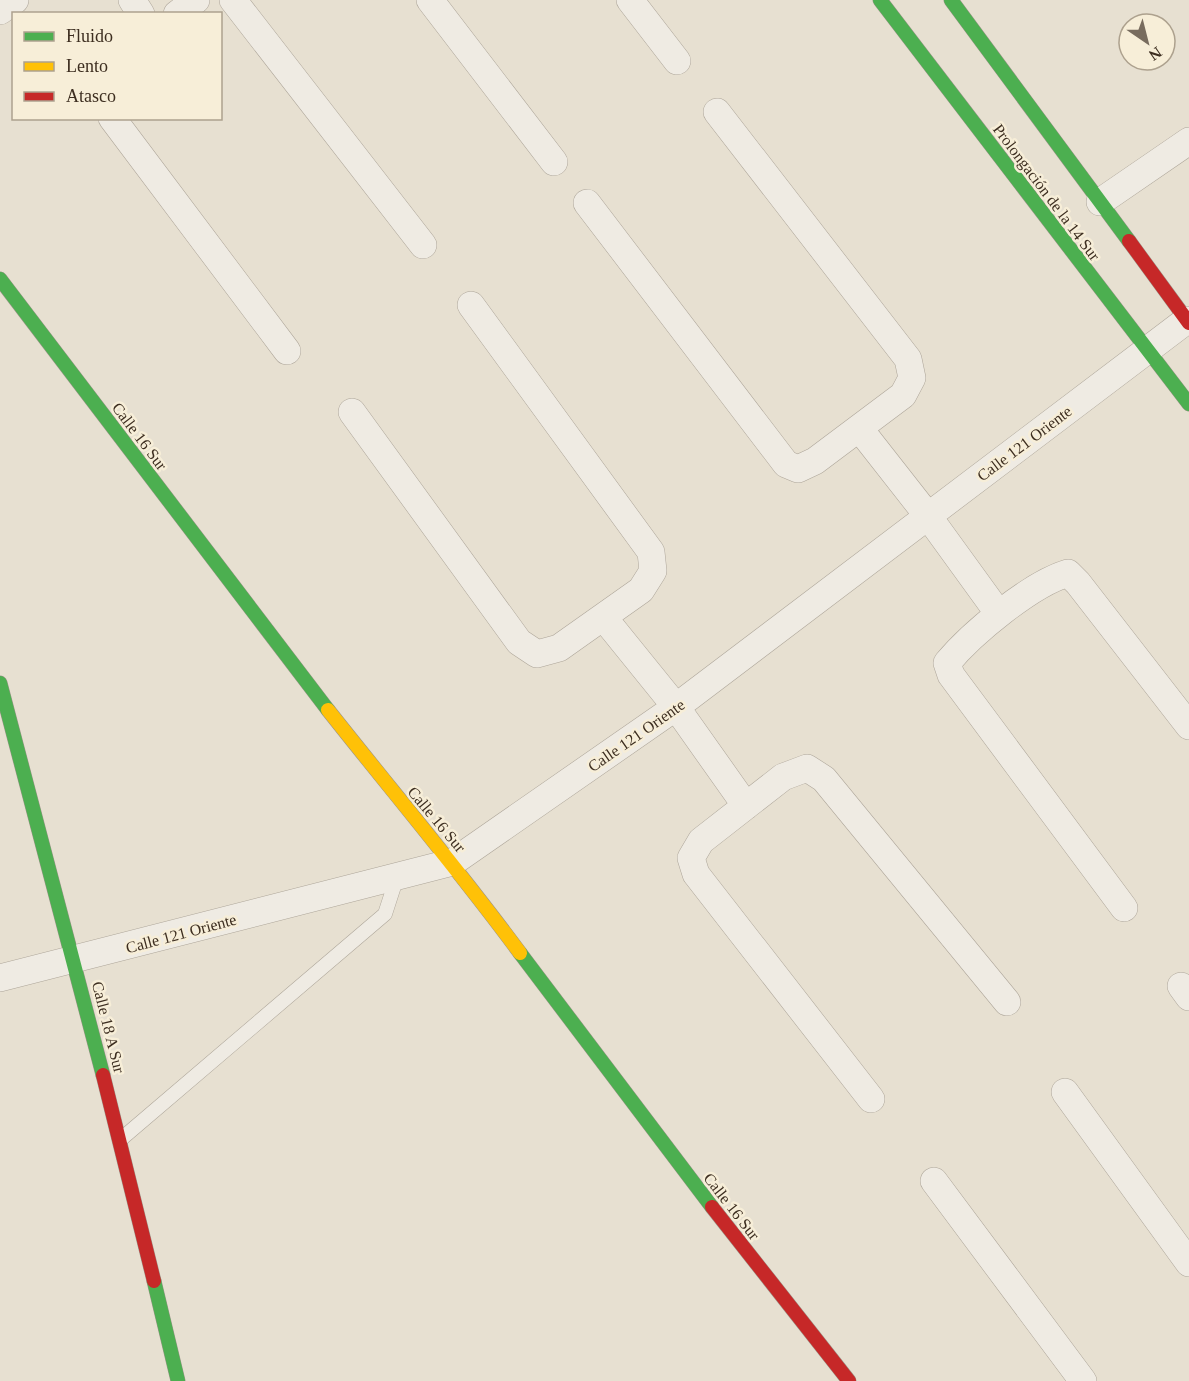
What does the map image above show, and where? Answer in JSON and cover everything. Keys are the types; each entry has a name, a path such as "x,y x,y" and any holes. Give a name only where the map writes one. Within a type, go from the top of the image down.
{"street":[{"path":"0,11 15,0"},
{"path":"180,12 196,0"},
{"path":"233,0 423,245"},
{"path":"430,0 554,162"},
{"path":"630,0 677,61"},
{"name":"Prolongación de la 14 Sur","path":"880,0 1189,404"},
{"path":"951,0 1188,321"},
{"path":"587,203 786,464 798,469 815,461 903,394 912,378 908,359 717,112"},
{"path":"114,120 287,351"},
{"path":"1100,202 1189,141"},
{"name":"Calle 16 Sur","path":"0,279 308,684 408,811 453,862 659,1140 849,1381"},
{"path":"352,412 519,642 537,654 559,648 641,590 653,571 651,552 471,304"},
{"name":"Calle 121 Oriente","path":"0,978 453,862 676,707 1188,321"},
{"path":"859,428 928,516 999,614"},
{"path":"1124,908 951,675 947,663 999,614 1054,577 1068,573 1189,726"},
{"path":"604,618 676,707 746,806"},
{"name":"Calle 18 A Sur","path":"0,683 75,960 178,1381"},
{"path":"871,1099 696,874 691,858 701,841 783,777 807,768 824,779 1007,1002"},
{"path":"1065,1092 1189,1263"},
{"path":"934,1181 1083,1381"}],"lane":[{"path":"119,1140 386,914 397,877"}],"traffic: fast":[{"path":"880,0 1189,404"},
{"path":"951,0 1129,241"},
{"path":"0,279 328,710"},
{"path":"0,683 103,1075"},
{"path":"520,953 712,1207"},
{"path":"154,1281 178,1381"}],"traffic: slow":[{"path":"328,710 520,953"}],"traffic: jam":[{"path":"1129,241 1189,323"},
{"path":"103,1075 154,1281"},
{"path":"712,1207 849,1381"}]}
